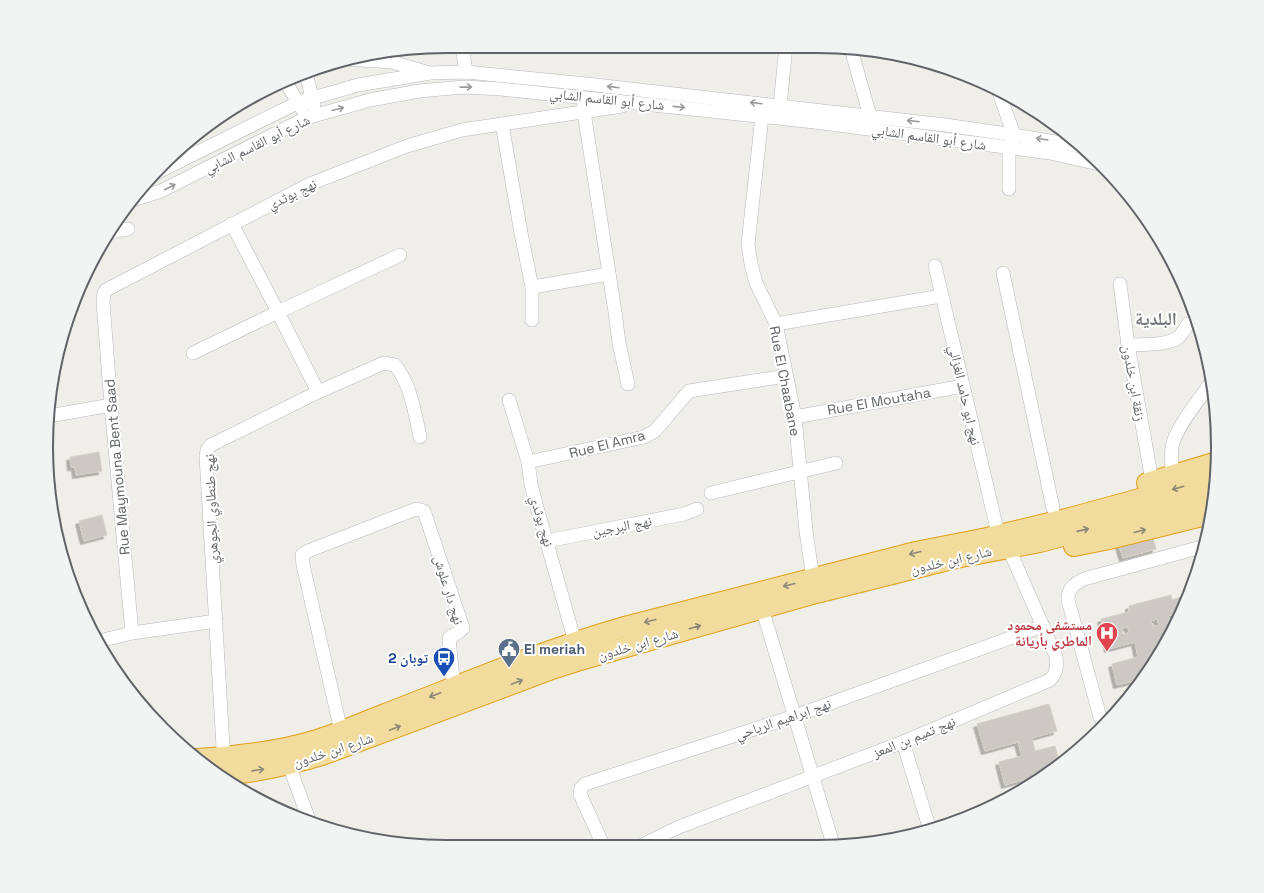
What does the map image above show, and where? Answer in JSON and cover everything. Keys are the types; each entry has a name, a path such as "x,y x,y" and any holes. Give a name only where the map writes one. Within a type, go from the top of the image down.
{"highway":[{"path":"953,544 996,525 1053,508 1152,482 1210,464"},
{"path":"953,544 987,538 1070,518 1209,480"},
{"name":"شارع ابن خلدون","path":"224,771 289,765 347,746 552,669 762,608 892,574 1013,547 1135,517 1208,496"},
{"path":"1013,547 1046,548 1080,545 1205,515"},
{"name":"شارع ابن خلدون","path":"224,771 270,751 317,740 575,642 621,628 916,552 953,544"}],"street":[{"path":"463,53 466,72"},
{"path":"780,106 785,53"},
{"path":"852,55 870,123"},
{"path":"391,58 430,73"},
{"name":"شارع أبو القاسم الشابي","path":"170,166 305,100 358,85 430,73 466,72 586,91 639,103 762,116 1014,135 1069,144"},
{"path":"305,100 306,79"},
{"path":"290,86 305,100 312,116"},
{"name":"شارع أبو القاسم الشابي","path":"143,197 161,191 312,116 370,100 419,91 464,87 586,91 780,106 1009,149 1050,154 1089,162"},
{"path":"586,91 584,112 620,343 628,384"},
{"path":"1001,99 1014,135 1009,149 1009,189"},
{"name":"نهج بوثدي","path":"103,302 104,293 106,290 232,224 310,184 407,146 462,130 639,103"},
{"name":"Rue El Chaabane","path":"762,116 748,244 756,283 776,324 795,417 813,579"},
{"path":"502,124 532,287 532,320"},
{"path":"232,224 318,392 384,363 396,365 410,394 420,437"},
{"path":"118,230 128,228"},
{"path":"193,353 400,255"},
{"name":"نهج ابو حامد الغزالي","path":"935,266 996,525"},
{"path":"1003,273 1053,508"},
{"path":"532,287 609,274"},
{"name":"زنقة ابن خلدون","path":"1120,284 1128,345 1152,482"},
{"path":"776,324 941,296"},
{"name":"Rue Maymouna Bent Saad","path":"103,302 132,633"},
{"path":"1128,345 1165,343 1172,341 1182,333 1188,324"},
{"name":"Rue El Amra","path":"528,462 644,437 655,431 689,391 786,376"},
{"name":"Rue El Moutaha","path":"795,417 963,386"},
{"path":"1172,475 1172,447 1174,440 1180,428 1207,389"},
{"name":"نهج طنطاوي الجوهري","path":"224,771 206,456 208,448 318,392"},
{"name":"نهج بوثدي","path":"509,400 528,462 531,484 575,642"},
{"path":"54,415 111,405"},
{"path":"711,493 836,463"},
{"name":"نهج دار علوش","path":"341,731 302,555 308,551 416,509 424,511 463,628 459,632 450,636 449,639 454,688"},
{"name":"نهج البرجين","path":"547,541 684,514 697,509"},
{"name":"نهج تميم بن المعز","path":"652,840 718,811 813,777 903,742 1050,680 1054,676 1057,669 1056,656 1013,547"},
{"path":"1101,719 1068,600 1068,593 1074,584 1084,579 1198,548"},
{"path":"762,608 832,839"},
{"path":"104,640 132,633 216,621"},
{"name":"نهج ابراهيم الرياحي","path":"600,840 580,794 581,788 585,784 795,716 1043,626"},
{"path":"903,742 928,824"},
{"path":"289,765 306,814"}],"building":[{"path":"99,452 102,471 76,475 75,467 71,467 70,457"},
{"path":"102,515 107,535 84,541 79,521"},
{"path":"1152,536 1156,549 1123,558 1119,545"},
{"path":"1171,595 1172,600 1181,597 1173,614 1168,616 1170,621 1158,643 1134,681 1117,685 1112,664 1138,657 1135,642 1108,649 1101,619 1129,612 1129,606","holes":["1157,619 1159,625 1153,627 1151,621","1128,627 1129,633 1123,634 1122,628"]},
{"path":"1049,704 1057,731 1032,738 1035,751 1055,746 1058,758 1029,778 1005,785 999,762 1022,756 1018,742 985,751 977,724"}],"place":[{"name":"مستشفى محمود الماطري بأريانة","path":"1107,652"},
{"name":"El meriah","path":"509,668"},
{"name":"توبان 2","path":"444,678"}],"district":[{"name":"البلدية","path":"1156,318"}]}
